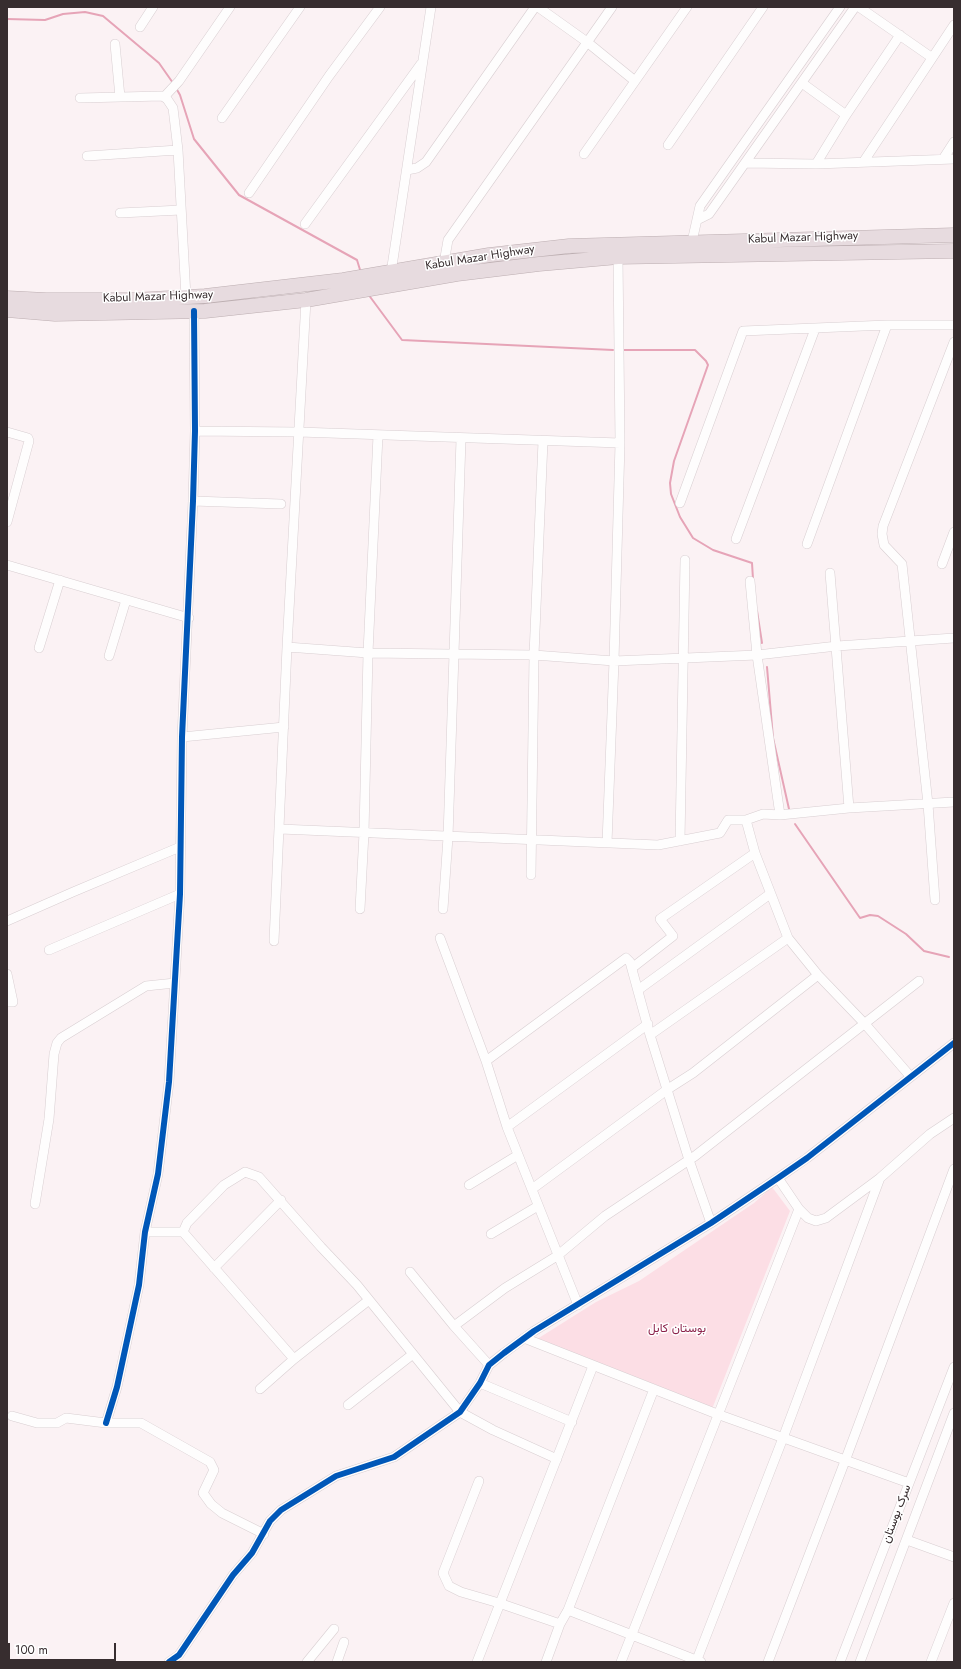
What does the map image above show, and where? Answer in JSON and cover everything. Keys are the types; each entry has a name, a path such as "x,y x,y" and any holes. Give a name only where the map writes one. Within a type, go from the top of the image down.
{"highway":[{"name":"Kabul Mazar Highway","path":"373,282 391,273 444,263 489,255 569,246 692,241 954,235"},
{"path":"569,246 570,261"},
{"name":"Kabul Mazar Highway","path":"7,310 55,314 200,311 301,300 344,287 373,282 570,261 618,258 954,251"},
{"name":"Kabul Mazar Highway","path":"7,298 54,300 186,297 296,287 344,287"},
{"path":"296,287 301,300"},
{"path":"200,311 205,296"}],"street":[{"path":"140,26 153,7"},
{"path":"80,98 167,94 178,81 230,7"},
{"path":"222,118 300,7"},
{"path":"248,193 329,76 380,7"},
{"path":"391,273 431,7"},
{"path":"407,170 416,168 426,162 535,7"},
{"path":"538,7 587,42 635,81"},
{"path":"444,263 448,240 612,7"},
{"path":"584,154 687,7"},
{"path":"668,145 763,7"},
{"path":"691,256 692,241 700,206 840,7"},
{"path":"697,220 709,214 854,7"},
{"path":"859,7 931,57"},
{"path":"864,161 931,57 954,25"},
{"path":"816,164 846,115 900,35"},
{"path":"115,44 120,97"},
{"path":"306,224 422,62"},
{"path":"802,83 846,115"},
{"path":"167,94 174,112 178,150 186,297"},
{"path":"943,159 954,142"},
{"path":"87,156 178,150"},
{"path":"746,163 816,164 864,161 954,159"},
{"path":"730,165 739,172"},
{"path":"120,214 181,210"},
{"path":"607,843 620,443 618,258"},
{"path":"274,941 287,647 299,432 301,300"},
{"path":"106,1423 117,1387 139,1285 145,1232 160,1159 169,1082 180,894 182,737 189,618 200,311"},
{"path":"680,503 744,331 887,325 954,325"},
{"path":"807,544 887,325"},
{"path":"736,539 815,329"},
{"path":"935,900 928,804 902,564 884,545 883,526 954,342"},
{"path":"195,431 299,432 543,442 620,443"},
{"path":"7,432 28,438 29,441 7,522"},
{"path":"360,910 364,833 368,653 378,435"},
{"path":"443,909 448,837 461,439"},
{"path":"531,875 534,655 543,442"},
{"path":"193,501 281,504"},
{"path":"942,564 954,532"},
{"path":"680,841 685,560"},
{"path":"7,565 189,618"},
{"path":"830,573 849,808"},
{"path":"39,648 60,580"},
{"path":"750,581 757,655 775,794 780,816"},
{"path":"109,656 126,600"},
{"path":"287,647 368,653 534,655 614,661 757,655 837,646 954,638"},
{"path":"182,737 284,727"},
{"path":"280,829 658,845 720,833 728,820 746,820 763,814 780,816 849,808 954,802"},
{"path":"746,820 755,853 788,938 818,975 865,1024 910,1076"},
{"path":"7,922 73,892 180,847"},
{"path":"632,968 673,936 660,919 755,853"},
{"path":"49,950 180,894"},
{"path":"638,990 770,894"},
{"path":"440,938 486,1061 507,1127 557,1256 578,1305"},
{"path":"650,1034 788,938"},
{"path":"486,1061 626,958 630,962 632,968 650,1034 689,1160 711,1223"},
{"path":"7,974 13,1002 7,1002"},
{"path":"532,1189 668,1089 692,1074 818,975"},
{"path":"454,1326 505,1288 557,1256 605,1216 689,1160 919,981"},
{"path":"35,1204 48,1119 54,1054 57,1043 61,1038 146,986 175,983"},
{"path":"507,1127 648,1024"},
{"path":"169,1662 182,1658 233,1575 252,1553 275,1516 293,1502 336,1476 394,1458 460,1412 480,1383 489,1365 504,1352 534,1331 711,1223 778,1178 807,1158 954,1043"},
{"path":"778,1178 799,1210 816,1221 826,1218 880,1178 930,1134 954,1118"},
{"path":"469,1185 518,1154"},
{"path":"768,1662 954,1169"},
{"path":"183,1232 187,1222 224,1185 245,1172 259,1177 357,1284 460,1412 493,1430 558,1459"},
{"path":"568,1610 698,1661 880,1178"},
{"path":"214,1268 281,1200"},
{"path":"491,1234 538,1206"},
{"path":"621,1662 717,1414 799,1210"},
{"path":"145,1232 183,1232 294,1359"},
{"path":"410,1272 454,1326 489,1365"},
{"path":"260,1389 294,1359 369,1300"},
{"path":"524,1338 717,1414 909,1483"},
{"path":"348,1405 413,1354"},
{"path":"477,1662 499,1603 558,1459 593,1366"},
{"name":"سرک بوستان","path":"840,1662 954,1367"},
{"path":"480,1383 572,1422"},
{"path":"546,1662 560,1624 568,1610 654,1389"},
{"name":"سرک بوستان","path":"860,1662 920,1504 950,1438 954,1413"},
{"path":"12,1416 37,1423 57,1423 66,1418 106,1423 141,1423 210,1462 214,1470 203,1493 211,1504 222,1513 264,1534"},
{"path":"479,1481 443,1573 449,1586 461,1592 499,1603 560,1624"},
{"path":"903,1498 920,1504"},
{"path":"907,1540 954,1557"},
{"path":"931,1662 954,1603"},
{"path":"307,1662 334,1630"},
{"path":"336,1662 344,1642"}],"green space":[{"name":"بوستان کابل","path":"772,1187 790,1211 712,1409 534,1341 596,1302 639,1281 754,1203"}],"waterway":[{"path":"7,19 45,20 63,14 85,12 103,16 159,63 173,83"},
{"path":"176,88 180,95 194,139 239,195 357,260 361,273"},
{"path":"368,294 402,340 613,350"},
{"path":"622,350 695,350 706,361 708,365 674,461 670,483 671,494 680,517 693,538 713,550 752,563 753,579"},
{"path":"757,611 762,643"},
{"path":"767,667 773,738 789,809"},
{"path":"795,824 860,918 870,915 878,916 906,934 924,951 949,957"}],"cycle path":[{"path":"106,1423 117,1387 139,1285 145,1232 158,1174 169,1082 180,894 182,737 193,501 195,431 194,311"},
{"path":"169,1662 179,1655 233,1575 252,1553 270,1521 281,1510 336,1476 394,1457 460,1412 480,1383 489,1365 504,1353 534,1331 711,1223 778,1178 807,1158 954,1043"}]}
